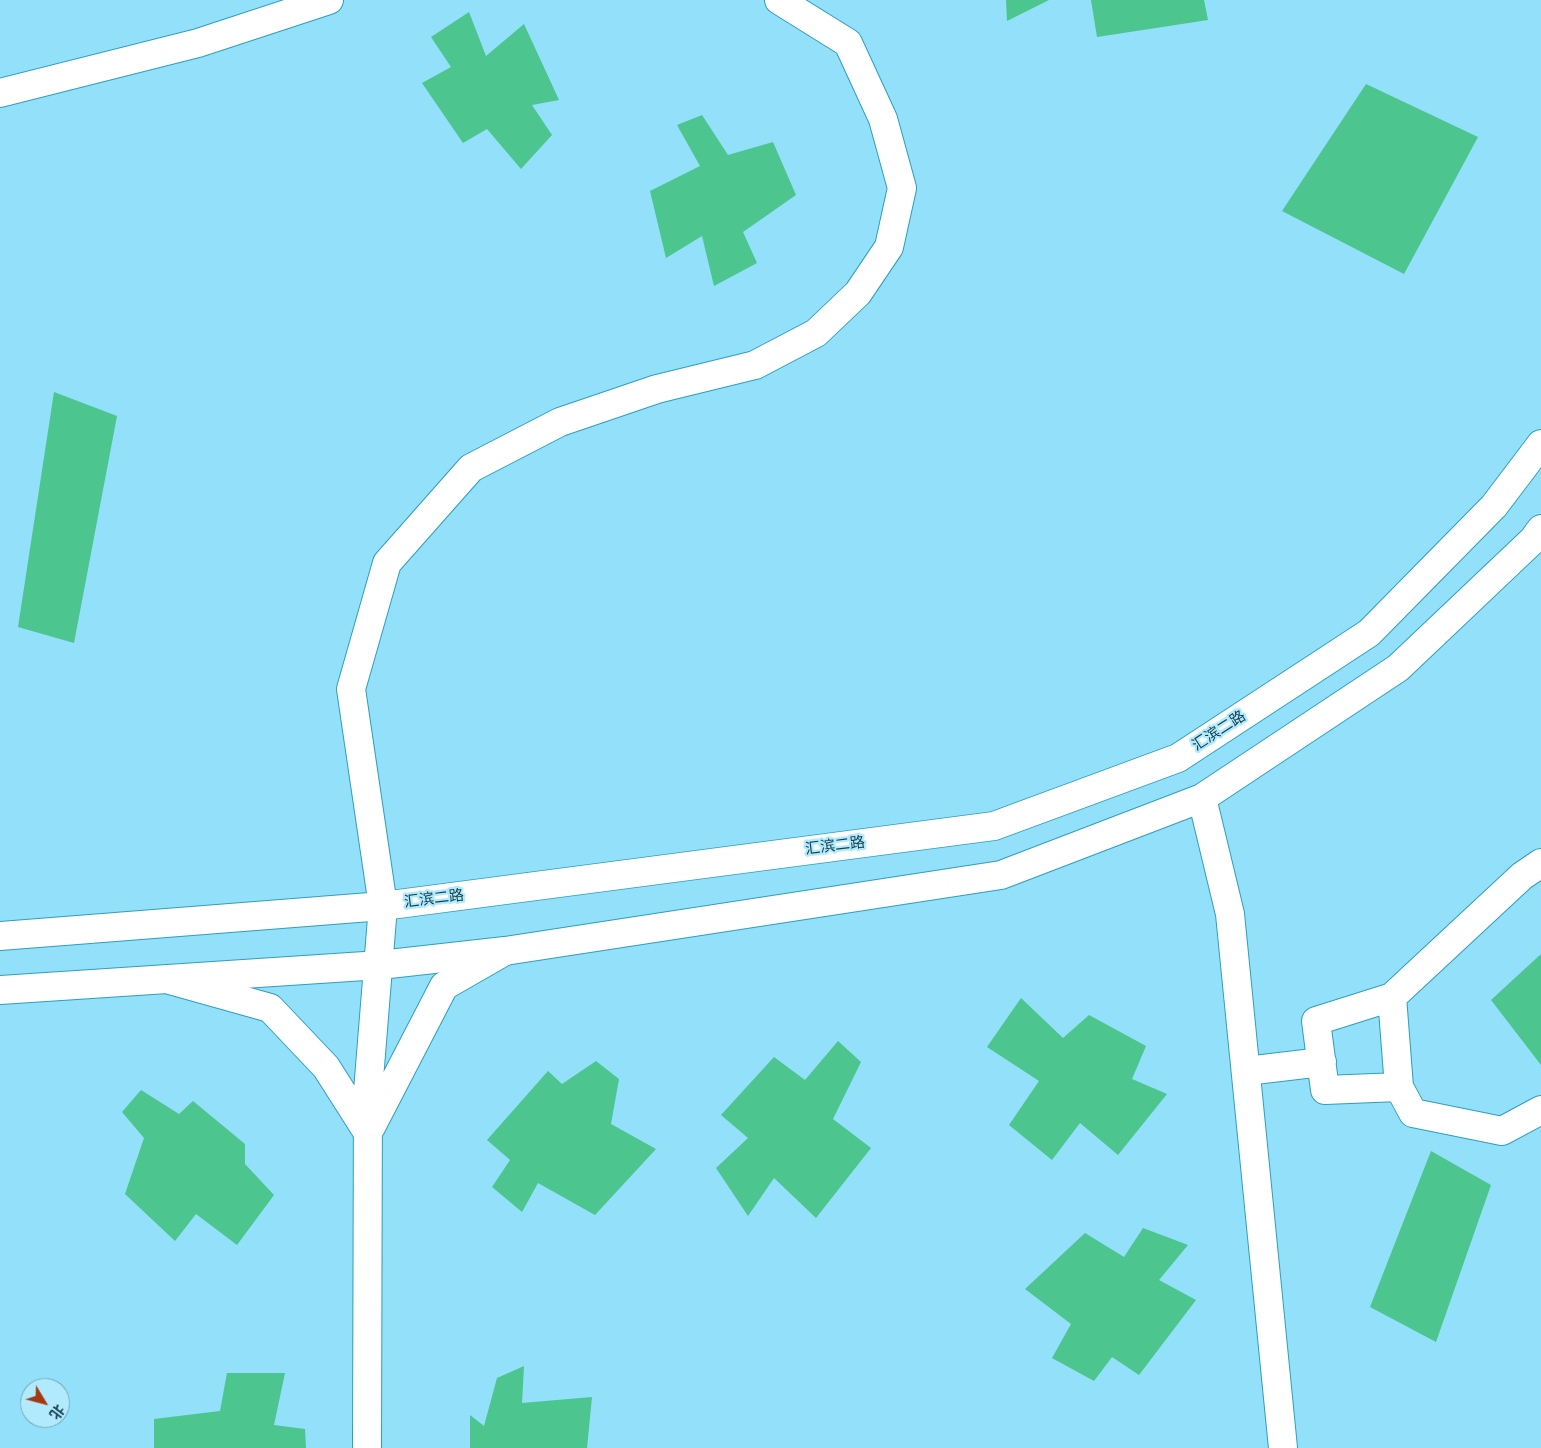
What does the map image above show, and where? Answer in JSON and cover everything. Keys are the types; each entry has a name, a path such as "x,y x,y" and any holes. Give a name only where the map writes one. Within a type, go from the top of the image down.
{"street":[{"path":"0,93 198,43 329,0"},
{"path":"367,1448 368,1091 384,906 351,689 387,563 471,468 560,422 656,388 755,365 816,333 858,293 890,247 902,188 883,119 848,43 779,0"},
{"name":"汇滨二路","path":"0,936 384,906 994,826 1178,758 1369,634 1494,506 1541,444"},
{"path":"0,990 380,965 505,951 1001,875 1202,798 1398,668 1533,540 1541,529"},
{"path":"1202,798 1230,914 1283,1448"},
{"path":"1398,1087 1325,1090 1316,1021 1392,998 1522,876 1541,863"},
{"path":"368,1133 444,986 505,951"},
{"path":"164,978 270,1008 326,1067 368,1133"},
{"path":"1392,998 1398,1087 1414,1113 1502,1131 1541,1110"},
{"path":"1246,1071 1322,1062"}],"building":[{"path":"1006,0 1049,0 1007,21"},
{"path":"1091,0 1204,0 1208,20 1097,37"},
{"path":"469,12 486,56 524,24 559,100 532,105 552,135 521,169 487,129 463,143 422,83 451,67 431,37"},
{"path":"1366,84 1478,137 1404,274 1282,211"},
{"path":"702,115 728,155 773,142 796,195 743,232 757,263 714,286 702,236 666,258 650,191 700,166 677,125"},
{"path":"54,392 117,416 74,643 18,627"},
{"path":"1541,954 1541,1065 1491,1000"},
{"path":"1021,998 1063,1038 1089,1015 1146,1046 1132,1079 1167,1094 1118,1155 1080,1123 1052,1160 1009,1125 1039,1081 987,1047"},
{"path":"838,1041 861,1062 833,1119 871,1148 816,1218 774,1178 748,1216 716,1168 748,1138 721,1115 774,1057 805,1080"},
{"path":"596,1061 619,1079 611,1124 656,1149 595,1215 538,1183 522,1212 492,1187 510,1160 487,1140 548,1071 562,1084"},
{"path":"141,1090 179,1114 193,1101 245,1144 245,1164 274,1195 237,1245 196,1214 175,1241 125,1194 144,1138 122,1112"},
{"path":"1431,1151 1491,1185 1436,1342 1370,1307"},
{"path":"1143,1228 1188,1245 1159,1280 1196,1300 1139,1375 1112,1357 1094,1381 1052,1358 1071,1324 1025,1289 1085,1233 1124,1257"},
{"path":"524,1366 522,1403 592,1397 587,1448 470,1448 470,1415 484,1426 497,1378"},
{"path":"227,1373 285,1373 274,1425 305,1429 306,1448 154,1448 154,1419 220,1411"}]}
